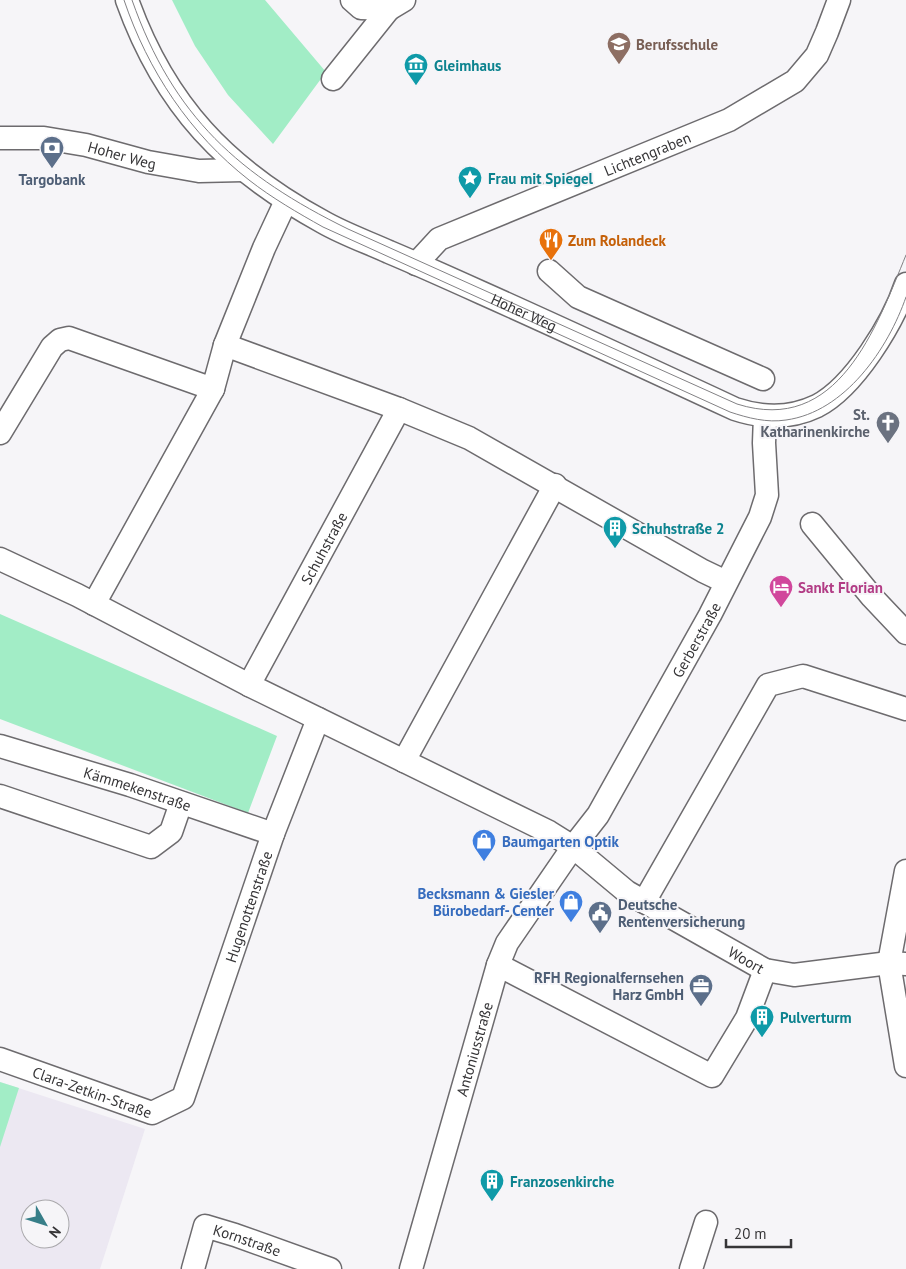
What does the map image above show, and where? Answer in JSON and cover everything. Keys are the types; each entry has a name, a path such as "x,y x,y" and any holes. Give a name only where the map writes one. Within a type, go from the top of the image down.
{"street":[{"name":"Hoher Weg","path":"128,0 150,54 191,118 212,142 243,170 286,201 344,232 735,409 765,416 787,415 816,406 836,392 860,366 882,336 906,284"},
{"path":"352,0 361,8 397,5"},
{"name":"Lichtengraben","path":"416,264 439,239 729,120 795,81 817,55 839,0"},
{"path":"333,79 397,5"},
{"name":"Hoher Weg","path":"0,138 44,138 86,145 148,162 199,171 243,170"},
{"path":"94,604 213,389 225,345 264,248 286,201"},
{"path":"549,271 578,297 763,379"},
{"path":"0,433 52,347 60,340 69,338 213,389"},
{"path":"225,345 399,409 469,438 703,571 726,582"},
{"name":"Schuhstraße","path":"249,685 399,409"},
{"name":"Gerberstraße","path":"573,847 598,815 760,517 766,499 765,416"},
{"path":"404,761 555,486"},
{"path":"812,524 872,597 906,633"},
{"path":"0,559 94,604 249,685 526,820 573,847"},
{"path":"644,902 768,685 803,676 906,709"},
{"name":"Hugenottenstraße","path":"183,1098 273,834 318,719"},
{"name":"Kämmekenstraße","path":"0,746 130,785 273,834"},
{"path":"0,796 151,847 171,832 182,803"},
{"name":"Woort","path":"573,847 627,892 765,970 794,975 898,963"},
{"name":"Antoniusstraße","path":"412,1269 498,965 507,943 573,847"},
{"path":"906,871 898,963 906,1066"},
{"path":"498,965 712,1076 747,1018 765,970"},
{"name":"Clara-Zetkin-Straße","path":"0,1059 152,1113 183,1098"},
{"path":"691,1269 706,1222"},
{"name":"Kornstraße","path":"192,1269 206,1226 330,1269"}],"shaded area":[{"path":"0,1082 145,1129 100,1269 0,1269"}],"green space":[{"path":"172,0 265,0 326,72 273,144 228,95 195,46"},
{"path":"0,614 277,736 248,813 0,719"},
{"path":"0,1082 19,1088 0,1147"}],"tram line":[{"path":"124,0 145,52 173,99 190,122 228,162 267,193 323,227 730,412 758,419 779,421 807,415 827,405 845,391 876,357 888,337 906,297"},
{"path":"132,0 149,41 168,78 190,110 215,138 243,164 274,187 309,209 348,229 737,404 772,410 802,404 827,390 848,369 866,343 881,314 906,255"}],"place":[{"name":"Berufsschule","path":"619,65"},
{"name":"Gleimhaus","path":"416,86"},
{"name":"Targobank","path":"52,169"},
{"name":"Frau mit Spiegel","path":"470,199"},
{"name":"Zum Rolandeck","path":"551,261"},
{"name":"St. Katharinenkirche","path":"888,444"},
{"name":"Schuhstraße 2","path":"615,549"},
{"name":"Sankt Florian","path":"781,608"},
{"name":"Baumgarten Optik","path":"484,862"},
{"name":"Becksmann & Giesler Bürobedarf- Center","path":"571,923"},
{"name":"Deutsche Rentenversicherung","path":"600,934"},
{"name":"RFH Regionalfernsehen Harz GmbH","path":"701,1007"},
{"name":"Pulverturm","path":"762,1038"},
{"name":"Franzosenkirche","path":"492,1202"}]}
